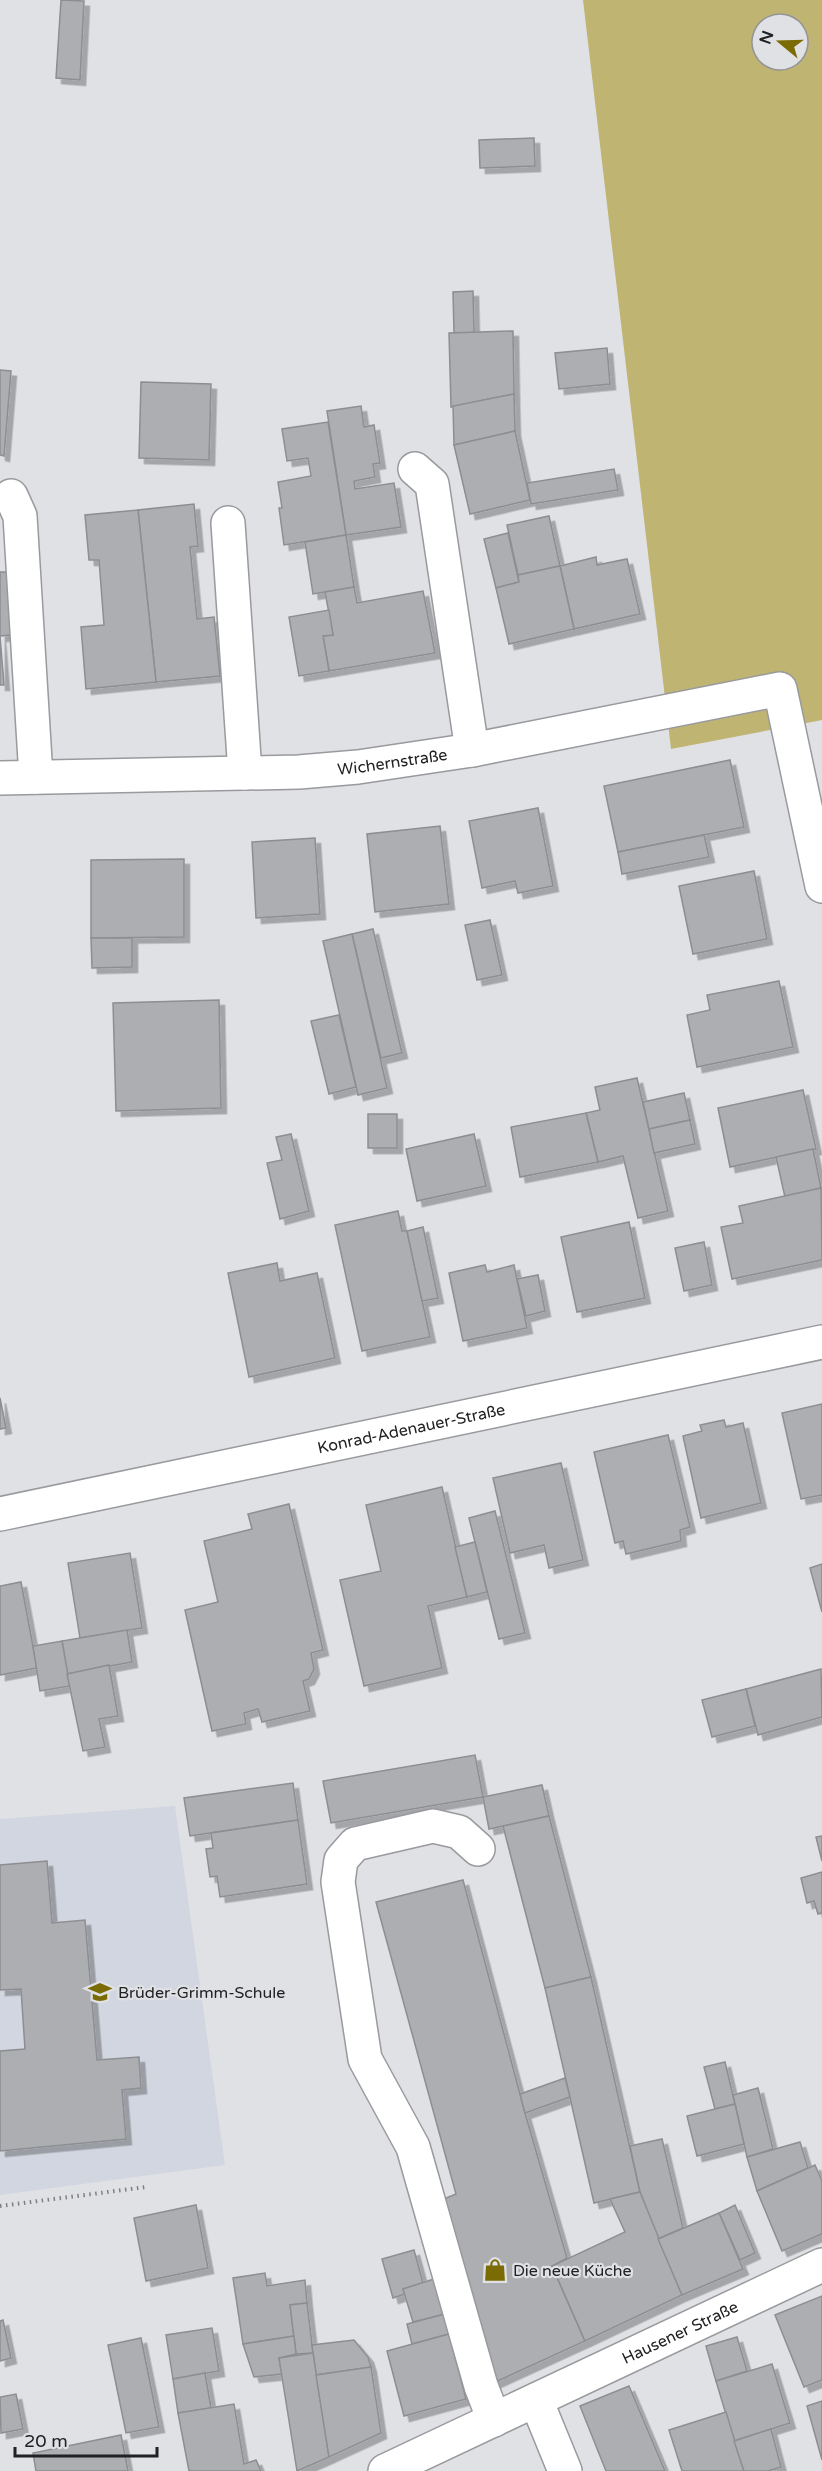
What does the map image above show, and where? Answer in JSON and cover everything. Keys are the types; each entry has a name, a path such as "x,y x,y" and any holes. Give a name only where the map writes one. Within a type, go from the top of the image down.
{"street":[{"path":"415,469 432,484 472,750"},
{"path":"11,496 20,516 36,777"},
{"path":"228,523 245,772"},
{"name":"Wichernstraße","path":"0,778 358,767 472,750 780,689 822,886"},
{"name":"Konrad-Adenauer-Straße","path":"0,1514 822,1342"},
{"path":"478,1849 459,1832 433,1826 356,1844 341,1860 338,1882 365,2059 413,2147 481,2386 494,2420"},
{"name":"Hausener Straße","path":"385,2471 822,2265"},
{"path":"536,2400 565,2471"}],"path":[{"path":"0,2206 146,2187"}],"shaded area":[{"path":"583,0 822,0 822,720 671,749"},
{"name":"Brüder-Grimm-Schule","path":"175,1806 225,2165 0,2195 0,1819"}],"building":[{"path":"61,0 84,1 80,80 56,78"},
{"path":"534,138 535,166 480,168 479,140"},
{"path":"473,291 474,333 454,333 453,292"},
{"path":"513,331 514,394 451,407 449,333"},
{"path":"607,348 610,384 559,389 555,353"},
{"path":"0,370 11,371 4,456 0,455"},
{"path":"141,382 211,384 209,460 139,458"},
{"path":"514,394 515,431 454,445 453,406"},
{"path":"361,406 364,427 374,425 380,463 373,464 375,477 354,481 355,489 394,483 401,527 346,535 327,411"},
{"path":"328,422 346,535 284,545 278,482 311,476 308,458 287,461 282,429"},
{"path":"515,431 530,500 470,514 454,445"},
{"path":"614,469 618,490 531,504 527,483"},
{"path":"194,504 198,546 190,547 197,619 214,617 220,676 156,682 138,510"},
{"path":"138,510 156,682 86,689 81,627 104,625 99,560 89,560 85,515"},
{"path":"549,516 560,566 518,575 507,525"},
{"path":"508,533 519,582 496,588 484,539"},
{"path":"346,535 354,587 313,594 305,542"},
{"path":"596,557 597,565 627,559 640,614 574,629 560,566"},
{"path":"560,566 574,629 509,644 496,588 519,582 518,575"},
{"path":"0,572 7,572 11,635 0,636"},
{"path":"354,587 357,603 423,591 435,653 329,671 323,636 333,635 325,592"},
{"path":"329,610 333,635 323,636 329,671 299,676 289,617"},
{"path":"0,636 4,685 0,685"},
{"path":"730,760 744,827 618,852 604,786"},
{"path":"538,808 553,886 518,893 515,881 482,888 469,821"},
{"path":"440,826 449,904 375,912 367,834"},
{"path":"704,835 709,857 622,874 618,852"},
{"path":"315,838 320,914 256,918 252,842"},
{"path":"184,859 184,937 91,938 91,860"},
{"path":"754,871 767,939 693,954 679,886"},
{"path":"490,920 502,975 477,980 465,925"},
{"path":"373,929 402,1053 381,1058 352,934"},
{"path":"352,934 387,1088 358,1095 323,941"},
{"path":"91,938 132,938 132,967 92,968"},
{"path":"779,981 793,1047 697,1067 687,1015 710,1010 707,995"},
{"path":"219,1000 221,1108 116,1111 113,1003"},
{"path":"339,1015 356,1087 329,1094 311,1021"},
{"path":"637,1078 668,1211 638,1218 623,1156 598,1162 586,1113 600,1110 595,1087"},
{"path":"803,1090 816,1149 730,1167 718,1108"},
{"path":"684,1093 690,1120 649,1129 643,1102"},
{"path":"586,1113 598,1162 520,1177 511,1127"},
{"path":"368,1114 397,1114 397,1148 368,1148"},
{"path":"690,1120 695,1144 654,1153 649,1129"},
{"path":"291,1134 309,1211 280,1219 267,1163 282,1160 276,1137"},
{"path":"474,1134 486,1186 417,1201 406,1149"},
{"path":"813,1149 821,1188 785,1197 776,1157"},
{"path":"821,1188 822,1260 732,1279 721,1227 743,1223 739,1206"},
{"path":"398,1211 402,1231 407,1231 430,1337 362,1351 335,1225"},
{"path":"629,1222 645,1298 577,1312 561,1237"},
{"path":"423,1227 438,1298 422,1301 407,1231"},
{"path":"704,1242 712,1285 684,1291 675,1248"},
{"path":"277,1263 280,1281 317,1273 335,1358 249,1377 228,1273"},
{"path":"485,1265 487,1272 514,1265 527,1328 463,1341 449,1273"},
{"path":"538,1275 545,1311 526,1316 517,1279"},
{"path":"0,1398 6,1428 0,1429"},
{"path":"822,1404 822,1495 801,1499 782,1413"},
{"path":"724,1420 726,1427 743,1423 761,1503 701,1518 683,1436 702,1431 700,1425"},
{"path":"668,1435 690,1527 680,1530 681,1541 626,1554 623,1541 615,1543 594,1452"},
{"path":"561,1463 583,1560 549,1568 544,1545 510,1553 493,1478"},
{"path":"442,1487 467,1597 428,1606 442,1668 364,1686 340,1580 381,1571 366,1505"},
{"path":"289,1504 323,1650 311,1653 314,1669 309,1679 303,1681 310,1711 262,1722 258,1709 244,1713 246,1724 212,1731 185,1610 218,1602 204,1541 252,1529 248,1514"},
{"path":"495,1511 525,1633 499,1639 469,1518"},
{"path":"475,1542 487,1592 467,1597 455,1547"},
{"path":"130,1553 142,1628 80,1638 68,1563"},
{"path":"822,1564 822,1612 810,1568"},
{"path":"21,1582 37,1668 0,1675 0,1586"},
{"path":"127,1630 132,1662 67,1674 62,1641"},
{"path":"62,1641 70,1686 40,1691 33,1646"},
{"path":"109,1665 118,1716 99,1719 105,1747 83,1751 67,1674"},
{"path":"821,1669 822,1717 758,1735 746,1689"},
{"path":"746,1689 755,1726 712,1737 702,1700"},
{"path":"475,1755 483,1797 331,1823 323,1781"},
{"path":"293,1783 298,1820 190,1836 184,1798"},
{"path":"542,1785 549,1816 489,1829 483,1797"},
{"path":"549,1816 591,1977 545,1988 503,1826"},
{"path":"298,1820 307,1884 220,1897 217,1876 210,1877 206,1849 213,1848 211,1833"},
{"path":"822,1836 822,1861 816,1837"},
{"path":"47,1861 52,1923 85,1920 97,2060 139,2057 141,2088 122,2090 126,2139 0,2151 0,2051 25,2049 21,1989 0,1990 0,1865"},
{"path":"822,1872 822,1913 818,1914 814,1901 807,1903 801,1878"},
{"path":"463,1880 525,2113 567,2258 552,2266 585,2341 491,2384 439,2201 456,2194 376,1902"},
{"path":"591,1977 640,2192 594,2203 545,1988"},
{"path":"725,2062 735,2104 715,2109 704,2067"},
{"path":"565,2078 570,2097 525,2113 520,2094"},
{"path":"758,2088 773,2149 747,2157 733,2095"},
{"path":"735,2104 744,2144 697,2156 687,2116"},
{"path":"662,2139 683,2228 658,2239 640,2192 630,2146"},
{"path":"800,2142 808,2168 757,2191 747,2157"},
{"path":"815,2165 822,2181 822,2234 782,2251 757,2191"},
{"path":"640,2192 682,2295 585,2341 552,2266 625,2232 610,2199"},
{"path":"196,2205 208,2268 146,2281 134,2218"},
{"path":"735,2205 755,2253 740,2260 719,2213"},
{"path":"719,2213 743,2269 682,2295 658,2239"},
{"path":"414,2250 423,2283 403,2289 405,2294 393,2298 382,2259"},
{"path":"265,2273 267,2286 305,2280 307,2303 290,2305 294,2336 243,2344 233,2278"},
{"path":"434,2279 445,2314 413,2322 403,2289"},
{"path":"822,2296 822,2380 804,2387 775,2315"},
{"path":"307,2303 313,2353 296,2354 290,2305"},
{"path":"445,2314 449,2334 412,2344 407,2324"},
{"path":"3,2320 11,2358 0,2361 0,2321"},
{"path":"212,2328 219,2371 173,2379 166,2335"},
{"path":"449,2334 466,2399 404,2416 387,2351"},
{"path":"294,2336 296,2354 279,2358 282,2374 254,2377 243,2344"},
{"path":"737,2337 747,2371 716,2381 706,2346"},
{"path":"141,2338 159,2427 126,2433 108,2345"},
{"path":"354,2340 368,2357 371,2367 316,2375 312,2345"},
{"path":"313,2353 329,2457 297,2471 279,2358"},
{"path":"772,2364 790,2423 734,2441 716,2381"},
{"path":"371,2367 381,2433 329,2457 316,2375"},
{"path":"205,2373 211,2408 178,2413 173,2379"},
{"path":"629,2386 665,2471 606,2471 580,2406"},
{"path":"16,2394 23,2429 1,2433 0,2397"},
{"path":"822,2401 822,2460 807,2406"},
{"path":"234,2404 244,2464 256,2460 261,2471 189,2471 178,2413"},
{"path":"726,2412 744,2471 682,2471 669,2430"},
{"path":"771,2429 781,2467 768,2471 744,2471 734,2441"},
{"path":"121,2435 128,2471 36,2471 33,2453"}],"place":[{"name":"Brüder-Grimm-Schule","path":"100,1992"},
{"name":"Die neue Küche","path":"495,2270"}]}
